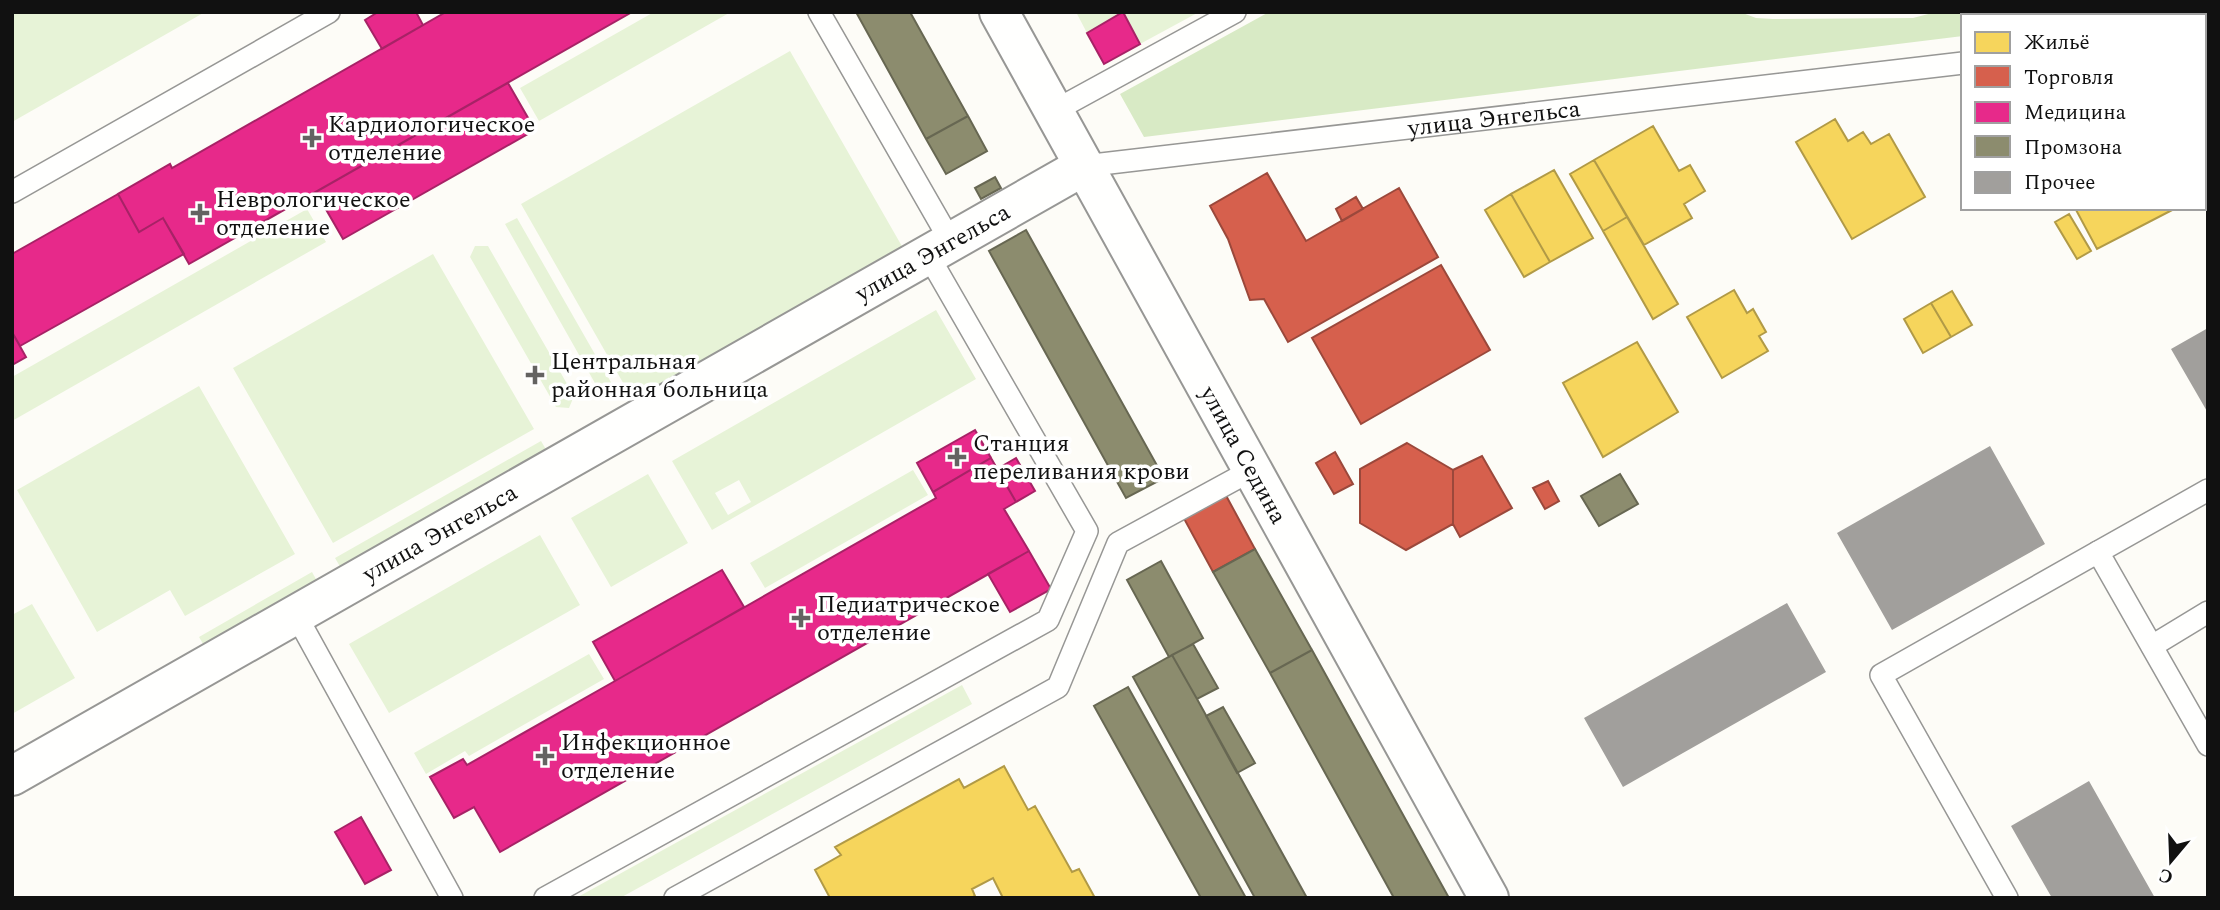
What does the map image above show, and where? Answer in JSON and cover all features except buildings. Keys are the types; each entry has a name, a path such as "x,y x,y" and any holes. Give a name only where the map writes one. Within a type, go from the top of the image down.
{"street":[{"name":"улица Седина","path":"999,12 1489,898"},
{"name":"улица Энгельса","path":"12,776 1084,166"}],"lane":[{"path":"12,192 329,12"},
{"path":"545,898 1048,620 1087,531 819,12"},
{"path":"1054,111 1229,14"},
{"name":"улица Энгельса","path":"1084,166 1961,63"},
{"path":"675,898 1058,687 1118,543 1252,470"},
{"path":"2007,898 1881,675 2208,490"},
{"path":"2098,552 2208,744"},
{"path":"2152,646 2208,612"},
{"path":"296,615 452,898"}],"green space":[{"path":"12,12 205,12 12,122"},
{"path":"654,12 729,13 539,121 520,88"},
{"path":"1076,12 1199,12 1140,44 1124,13 1087,33"},
{"path":"1269,12 1740,12 1756,18 1773,19 1913,18 1936,12 1979,14 1961,14 1961,36 1144,137 1120,94"},
{"path":"790,51 907,255 638,409 521,204"},
{"path":"307,209 326,242 12,421 12,377"},
{"path":"517,218 612,384 600,392 505,224"},
{"path":"475,246 488,246 574,396 569,408 556,407 470,257"},
{"path":"433,254 534,429 333,543 233,368"},
{"path":"936,310 976,379 712,530 672,461","holes":["739,480 751,502 728,515 715,493"]},
{"path":"199,386 295,554 185,616 170,590 97,632 17,490"},
{"path":"541,441 551,458 345,575 335,558"},
{"path":"913,470 928,495 765,588 750,563"},
{"path":"648,474 688,543 611,587 571,518"},
{"path":"540,535 580,605 389,713 349,644"},
{"path":"312,572 322,590 209,654 199,637"},
{"path":"32,604 75,678 12,714 12,615"},
{"path":"589,654 604,679 469,756 465,751 426,774 414,753"},
{"path":"962,685 972,704 620,898 576,898"}],"place":[{"name":"Кардиологическое отделение","path":"312,138"},
{"name":"Неврологическое отделение","path":"200,213"},
{"name":"Центральная районная больница","path":"535,375"},
{"name":"Станция переливания крови","path":"957,457"},
{"name":"Педиатрическое отделение","path":"801,618"},
{"name":"Инфекционное отделение","path":"545,756"}]}
